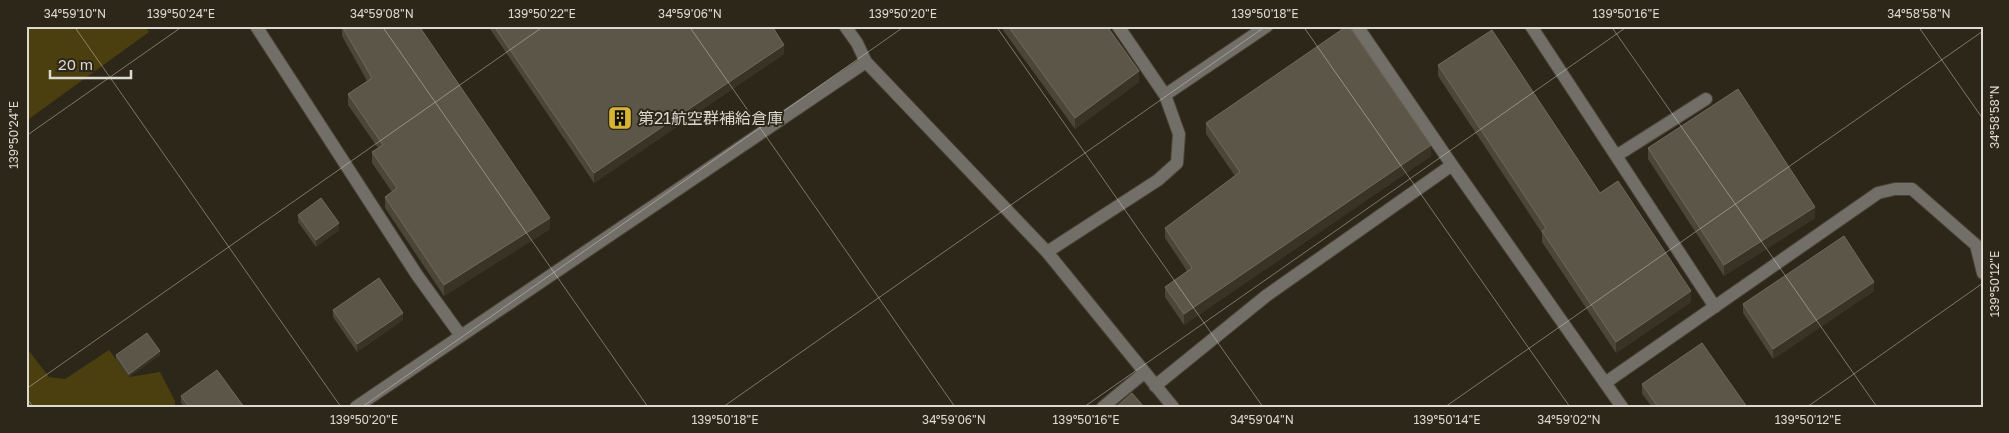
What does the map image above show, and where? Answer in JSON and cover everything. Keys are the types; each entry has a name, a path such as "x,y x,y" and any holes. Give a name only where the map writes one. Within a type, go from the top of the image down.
{"street":[{"path":"256,26 402,252 461,336"},
{"path":"845,26 857,43 866,62 1048,252 1173,407"},
{"path":"1048,252 1158,180 1177,163 1179,134 1165,95 1118,26"},
{"path":"1165,95 1268,26"},
{"path":"1357,26 1605,383 1617,405"},
{"path":"1531,26 1715,306"},
{"path":"356,407 866,62"},
{"path":"1616,156 1706,99"},
{"path":"1155,386 1266,296 1452,165"},
{"path":"1605,383 1878,193 1895,189 1912,189 1976,245 1983,273"},
{"path":"1103,407 1144,373"}],"shaded area":[{"path":"26,26 145,26 149,32 26,121"},
{"path":"26,347 49,377 65,379 109,350 129,377 160,372 175,401 175,407 26,407"}],"building":[{"path":"342,26 419,26 550,218 444,285 385,197 397,188 372,152 383,145 348,94 372,78"},
{"name":"第21航空群補給倉庫","path":"494,26 772,26 784,45 594,173"},
{"path":"1008,26 1107,26 1139,71 1075,118"},
{"path":"1349,26 1431,145 1184,314 1165,287 1192,268 1165,228 1240,172 1206,123"},
{"path":"1492,30 1600,193 1618,181 1691,291 1616,342 1542,231 1546,228 1438,65"},
{"path":"1738,89 1815,207 1724,265 1648,148"},
{"path":"321,198 339,223 316,240 298,215"},
{"path":"1844,236 1874,282 1773,349 1743,304"},
{"path":"379,278 403,313 357,344 333,310"},
{"path":"147,333 160,351 129,374 116,355"},
{"path":"1702,343 1747,407 1658,407 1642,384"},
{"path":"217,370 244,407 189,407 181,396"},
{"path":"1132,393 1144,407 1116,407"}],"place":[{"name":"第21航空群補給倉庫","path":"620,118"}]}
